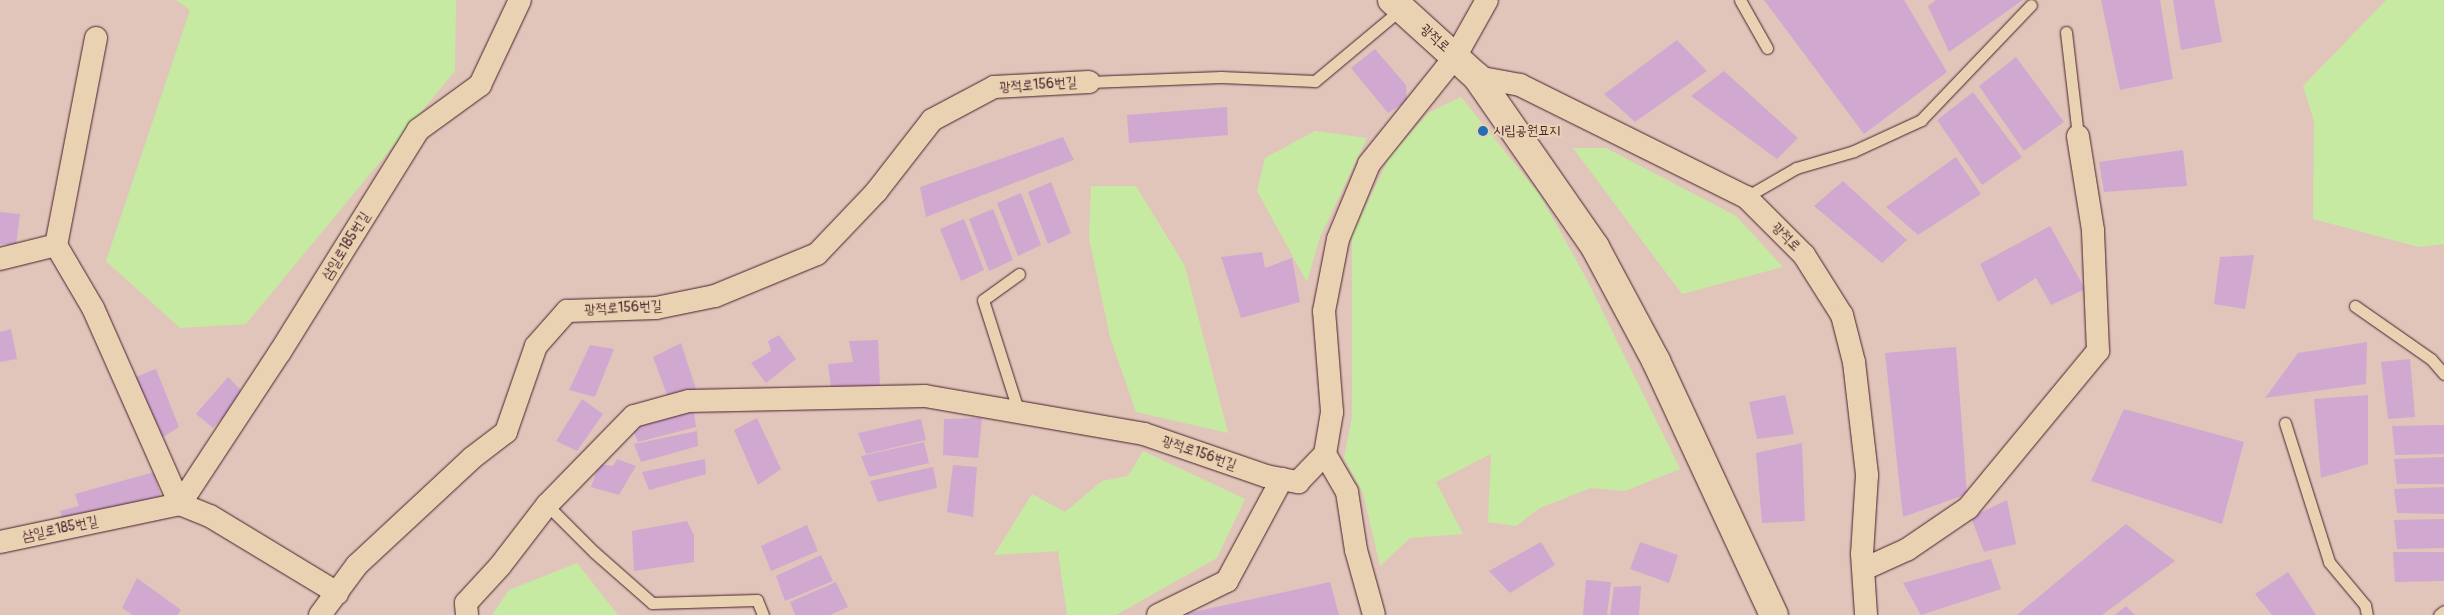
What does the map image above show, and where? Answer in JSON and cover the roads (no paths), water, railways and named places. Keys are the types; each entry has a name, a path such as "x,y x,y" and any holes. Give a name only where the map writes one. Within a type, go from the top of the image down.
{"main road":[{"name":"광적로","path":"1397,4 1477,77 1595,246 1656,361 1774,615"}],"street":[{"name":"삼일로185번길","path":"0,542 180,504 280,352 418,130 480,85 520,0"},
{"path":"1374,615 1356,550 1347,492 1325,454 1332,412 1324,311 1338,239 1369,164 1455,57 1487,0"},
{"path":"96,38 56,245 94,308 180,504 210,516 337,593"},
{"name":"광적로","path":"1477,77 1520,85 1746,197 1804,255 1842,315 1855,370 1866,475 1864,569 1866,615"},
{"name":"광적로156번길","path":"320,615 358,565 472,458 506,432 536,346 567,311 656,308 715,296 817,254 876,192 932,120 994,87 1089,82"},
{"path":"1864,569 1908,549 1968,508 2098,351 2093,230 2078,136"},
{"path":"0,259 56,245"},
{"name":"광적로156번길","path":"467,615 466,603 500,566 547,505 634,416 689,401 925,396 1144,434 1282,479 1298,482 1325,454"},
{"path":"1158,615 1227,581 1282,479"}],"lane":[{"path":"1740,0 1767,48"},
{"path":"1089,82 1222,77 1315,81 1397,4"},
{"path":"1746,197 1796,168 1854,150 1921,120 2031,6"},
{"path":"2066,32 2078,136"},
{"path":"1019,274 983,300 1020,413"},
{"path":"2356,306 2431,359 2444,374"},
{"path":"2285,423 2328,562 2365,605 2367,615"},
{"path":"547,505 594,552 652,603 757,600 763,615"},
{"path":"2439,615 2444,612"}],"place":[{"name":"시립공원묘지","path":"1483,131"}]}
